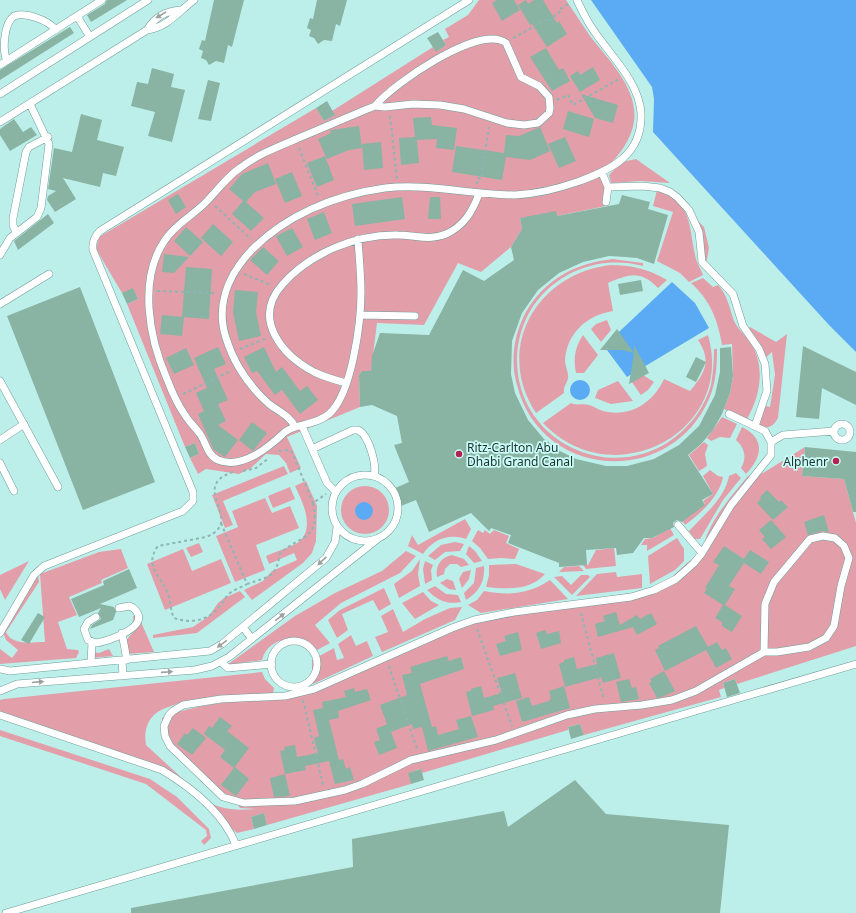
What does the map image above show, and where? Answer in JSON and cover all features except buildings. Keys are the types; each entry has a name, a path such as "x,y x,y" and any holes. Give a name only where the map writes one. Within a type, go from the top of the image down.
{"lane":[{"path":"0,65 102,0"},
{"path":"0,94 148,0"},
{"path":"0,122 146,30 167,24 194,0"},
{"path":"0,632 34,575 44,566 183,511 193,501 193,492 94,250 93,245 96,235 100,231 468,0"},
{"path":"334,491 328,483 312,449 299,427 262,397 239,368 231,352 223,328 223,306 225,294 236,270 258,245 280,226 322,205 366,192 397,187 437,187 477,193 516,194 539,192 555,189 602,172 616,165 633,146 640,129 639,104 634,88 573,1"},
{"path":"146,30 155,18 161,14 181,10"},
{"path":"7,61 4,49 8,24 14,16 22,15 46,21 56,30"},
{"path":"77,16 90,37"},
{"path":"358,239 361,279 360,315 355,346 346,383 339,400 332,411 324,418 287,431 255,456 237,461 220,461 210,453 200,434 185,415 174,397 157,353 152,326 150,291 153,265 165,239 181,222 208,200 225,180 242,166 268,151 375,106 389,92 420,69 435,60 482,39 495,39 505,42 509,47 521,76 544,90 550,102 550,108 546,117 534,124 515,124 490,118 464,109 440,105 412,104 375,106"},
{"path":"0,255 7,242 16,232 34,219 40,211 49,148 48,137 30,104"},
{"path":"16,232 13,225 13,218 26,152 29,147 48,137"},
{"path":"602,172 608,187 606,202"},
{"path":"608,187 642,186 660,188 677,197 689,210 698,228 702,262 732,294 743,326 759,349 765,364 767,391 755,426"},
{"path":"346,383 324,376 306,367 288,353 274,335 270,323 270,307 279,288 295,272 309,262 330,250 358,239 384,235 427,238 452,232 471,214 477,193"},
{"path":"0,304 49,274"},
{"path":"360,315 415,316"},
{"path":"0,381 58,487"},
{"path":"729,414 765,431 771,442 772,450 767,461 731,505 702,553 681,575 654,590 631,596 514,612 474,620 452,628 314,689 301,689 280,682 272,671 272,664 273,656 282,645 295,641 309,646 317,658 316,672 301,689 270,697 221,699 183,706 173,711 169,715 164,726 165,736 170,746 223,797 231,800 253,803 295,800 325,795 362,784 402,764 515,734 566,715 606,708 642,705 684,696 696,691 764,652 809,647 820,642 830,633 836,618 841,586 849,558 844,546 835,538 823,536 810,539 774,582 765,604 764,652"},
{"path":"0,440 24,424"},
{"path":"771,442 783,435 834,431 838,425 841,424 848,426 853,433"},
{"path":"312,449 353,430 358,430 365,436 374,462 374,476"},
{"path":"0,463 14,491"},
{"path":"0,691 17,684 195,670 221,662 385,534 394,524 397,505 390,487 374,476 359,476 352,478 334,491 332,513 337,527 344,534 361,541 380,537"},
{"path":"678,525 702,553"},
{"path":"0,669 10,670 210,651 222,644 326,558 335,542 337,527"},
{"path":"96,617 88,622 84,629 86,637 92,642 100,642 133,629 139,618 133,607 124,606 119,608"},
{"path":"243,627 252,639"},
{"path":"122,633 124,660 123,676"},
{"path":"91,663 92,642"},
{"path":"221,662 228,668 272,664"},
{"path":"6,913 856,664"},
{"path":"0,716 162,770 177,779 216,812 230,830 236,845"}],"path":[{"path":"505,42 546,20 547,22 561,11 560,9 573,1"},
{"path":"550,102 568,95 573,105 625,75"},
{"path":"389,106 397,187"},
{"path":"477,193 478,178 482,179 490,118"},
{"path":"296,140 322,205"},
{"path":"208,200 258,245"},
{"path":"236,270 279,288"},
{"path":"150,291 225,294"},
{"path":"231,352 274,335"},
{"path":"174,397 239,368"},
{"path":"221,523 212,534 164,544 158,546 154,552 154,573 167,591 170,611 174,618 180,620 199,620 214,613 230,592 274,573 277,569 280,553 301,541 311,532 316,518 314,503 292,452 280,450 274,453"},
{"path":"240,471 256,468 270,457"},
{"path":"235,472 227,474 214,485 213,492 221,512 221,523 247,584"},
{"path":"314,503 334,491"},
{"path":"579,604 606,708"},
{"path":"474,620 515,734"},
{"path":"386,657 420,758"},
{"path":"301,689 325,795"}],"shaded area":[{"path":"479,0 566,0 590,36 623,79 633,104 634,117 632,130 627,142 620,153 602,173 608,187 606,206 557,216 520,218 522,229 511,247 481,272 458,263 424,325 377,323 371,371 362,371 359,375 360,407 287,437 301,468 290,473 286,463 279,455 266,454 251,468 239,474 206,469 198,474 190,458 199,454 195,443 185,447 127,304 138,299 133,289 122,293 96,249 99,237 316,108 324,121 334,115 332,111 433,47 436,51 446,45 443,40 449,37 445,29 468,15"},
{"path":"636,159 670,183 640,181 611,183 609,175 622,162"},
{"path":"657,190 677,200 687,216 697,263 703,275 689,282 680,273 657,261 673,212 653,206"},
{"path":"694,217 704,227 709,248 706,265"},
{"path":"613,259 643,263 643,266 630,263 603,263 578,270 555,283 539,298 529,313 519,339 517,357 521,389 534,416 554,437 579,451 607,457 636,456 664,445 689,424 702,406 711,385 714,349 717,349 717,355 716,374 709,399 691,428 666,448 637,459 607,461 578,455 552,440 531,417 517,385 514,367 514,348 522,320 542,290 552,282 574,269 586,264"},
{"path":"610,265 640,268 667,280 658,288 646,278 634,275 623,277 608,283 613,311 604,313 587,321 574,334 567,350 565,360 568,380 564,393 536,413 524,389 519,364 521,340 530,318 543,299 561,283 584,271"},
{"path":"703,278 713,287 718,285 724,293 734,321 749,340 758,360 760,380 756,400 747,419 724,409 730,393 733,376 732,344 722,345 718,327 708,303 691,283"},
{"path":"607,320 611,330 601,342 591,329 596,324"},
{"path":"750,327 776,342 787,334 778,418 773,425 768,427 762,426 756,421 762,405 770,407 775,375 772,352 764,359 747,330"},
{"path":"583,335 598,355 584,373 576,373 575,353"},
{"path":"708,335 712,370 704,400 687,425 662,443 633,453 602,454 571,444 543,423 571,403 587,404 613,413 640,407 654,395 664,379 690,391 700,378 706,361 705,354 698,340"},
{"path":"643,375 654,382 648,390 641,395 631,381"},
{"path":"618,381 633,401 611,404 595,398 598,390"},
{"path":"722,417 737,424 730,438 720,437 711,441 707,438"},
{"path":"742,427 755,437 759,449 756,461 746,474 741,468 744,461 744,453 736,440"},
{"path":"704,442 708,445 705,454 707,466 699,471 689,455"},
{"path":"805,447 802,476 844,479 856,523 856,646 737,684 735,679 723,683 724,688 719,690 721,697 584,735 580,724 568,727 568,730 422,773 420,769 409,773 411,784 267,825 264,813 251,817 254,829 237,833 160,768 0,711 0,700 4,699 262,672 265,679 274,688 273,693 195,700 166,708 152,717 146,728 145,737 146,745 208,802 220,807 238,810 257,809 240,808 234,799 223,793 172,747 162,723 162,718 177,712 202,706 313,688 469,620 649,590 671,578 687,563 702,553 704,542 713,522 719,512 748,476 763,473"},
{"path":"284,466 288,474 223,501 233,525 225,528 212,495"},
{"path":"710,470 718,476 723,477 718,491 708,504 685,525 682,520 705,504 703,501 713,494 703,476"},
{"path":"736,473 741,478 723,500 700,539 694,539 689,531 719,499 727,484 729,476"},
{"path":"306,481 317,506 316,541 312,553 303,563 252,600 244,590 263,581 272,571 297,560 294,553 269,564 266,556 297,543 304,535 307,528 306,514 295,486"},
{"path":"365,486 374,488 382,493 387,501 389,510 387,519 382,527 374,532 365,534 356,532 348,527 343,519 341,510 343,501 348,493 356,488"},
{"path":"290,487 295,499 273,508 268,496"},
{"path":"265,498 272,513 290,506 299,528 256,545 265,570 235,582 216,536 238,527 232,511"},
{"path":"465,519 471,529 466,539 460,537 448,537 442,539 432,544 423,554 408,546 412,535 418,545"},
{"path":"670,528 674,535 647,551 647,545 641,545 645,539 653,538"},
{"path":"478,530 483,533 485,530 490,534 494,530 509,536 506,543 519,549 515,559 488,559 480,548 472,541"},
{"path":"677,538 684,549 684,561 675,570 650,584 648,556"},
{"path":"455,542 464,544 460,551 445,552 435,560 428,556 441,545"},
{"path":"199,543 203,552 191,557 186,548"},
{"path":"469,546 475,551 482,561 474,563 466,554"},
{"path":"614,548 616,566 586,569 583,565 588,565 596,550"},
{"path":"121,549 128,568 101,580 102,583 69,597 77,615 58,622 67,649 78,650 79,652 76,658 0,664 0,649 12,658 18,650 6,640 3,632 38,574 39,582 6,632 13,639 18,641 29,643 45,642 40,574 99,552"},
{"path":"183,549 192,571 221,559 231,583 165,610 147,564"},
{"path":"406,551 416,556 400,573 341,603 315,625 330,643 310,654 305,647 298,642 284,640 270,646 265,652 262,660 227,665 295,616 335,593 382,571"},
{"path":"452,555 464,559 469,565 461,567 457,564 450,564 445,569 444,574 437,577 437,569 442,560"},
{"path":"420,559 418,574 420,586 399,598 394,584 412,571"},
{"path":"29,561 5,600 0,589 0,575"},
{"path":"425,561 433,565 431,570 432,580 425,584 423,569"},
{"path":"516,564 545,574 539,580 518,588 486,587 489,575 489,565"},
{"path":"484,566 482,582 478,590 466,600 464,593 474,583 476,568"},
{"path":"579,566 584,571 559,572 564,567"},
{"path":"471,570 469,579 462,588 459,579 463,572"},
{"path":"616,572 617,577 642,574 642,588 576,596 597,574"},
{"path":"581,575 588,575 590,577 572,595 554,577 562,576 571,585"},
{"path":"447,579 453,581 456,590 449,589 440,583"},
{"path":"550,580 568,599 481,613 468,605 477,600 484,591 493,593 518,593 542,585"},
{"path":"435,586 446,594 458,595 461,602 451,603 438,599 427,590"},
{"path":"384,588 391,604 379,611 373,600 342,614 348,630 337,638 328,620 340,610"},
{"path":"240,591 245,597 197,633 153,638 153,635 193,627 209,616 218,603 224,598"},
{"path":"423,592 431,601 439,605 415,619 402,603"},
{"path":"462,607 455,620 382,652 375,637 388,632 381,616 393,609 403,632 425,619 450,608"},
{"path":"138,615 154,652 127,654 123,644 134,631 133,616"},
{"path":"351,635 356,646 367,641 373,656 313,684 308,681 312,673 312,660 334,648 337,660 344,658 338,644"},
{"path":"109,649 113,656 92,658 91,652 99,653"},
{"path":"0,730 150,779 177,797 209,829 211,838 204,845 201,841 207,836 206,830 146,784 0,736"}],"water":[{"path":"591,0 856,0 856,352 829,325 653,132 654,99 652,87"},
{"path":"672,282 695,303 709,328 627,377 604,346"},
{"path":"580,380 587,383 590,390 587,397 580,400 573,397 570,390 573,383"},
{"path":"360,502 368,502 373,507 371,518 368,520 360,520 355,515 355,507"}],"place":[{"name":"Ritz-Carlton Abu Dhabi Grand Canal","path":"459,454"},
{"name":"Alphenr","path":"836,461"}]}
